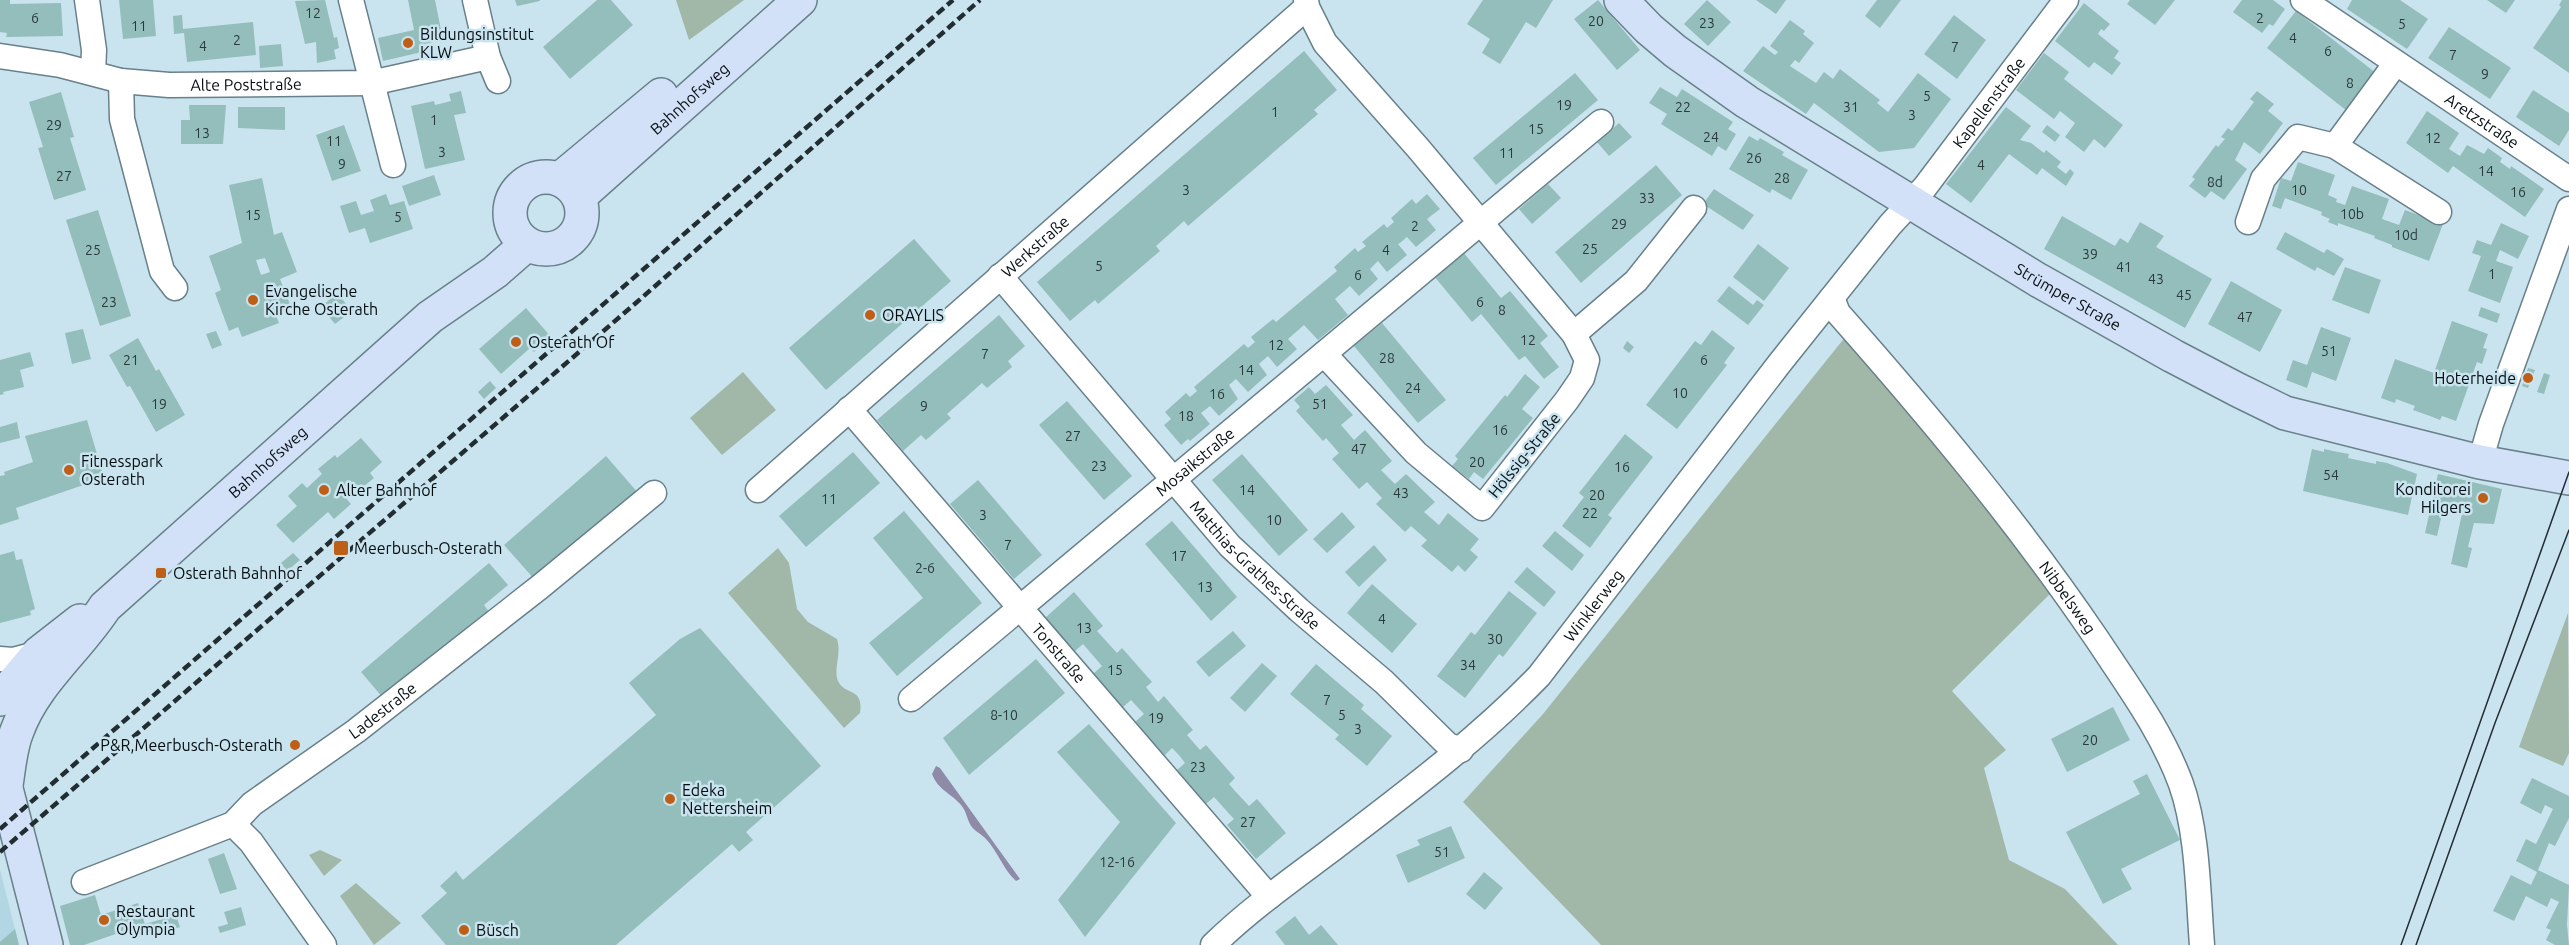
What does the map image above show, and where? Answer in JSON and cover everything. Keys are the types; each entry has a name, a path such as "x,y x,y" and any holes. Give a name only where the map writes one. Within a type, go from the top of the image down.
{"main road":[{"name":"Bahnhofsweg","path":"570,188 697,65 784,0"},
{"name":"Bahnhofsweg","path":"570,188 800,0"},
{"name":"Strümper Straße","path":"1621,0 1649,29 1675,51 1747,102 2038,280 2138,337 2285,413 2480,462 2569,478"},
{"path":"549,176 570,188 583,213 579,230 568,242 551,249 534,248 520,235 510,214 517,191 537,177 549,176"},
{"name":"Bahnhofsweg","path":"10,704 39,653 78,622 105,607 430,317 480,255 520,235"},
{"name":"Bahnhofsweg","path":"10,704 88,633 105,607"},
{"path":"10,704 13,743 2,779 46,945"}],"street":[{"path":"87,0 94,50 93,74"},
{"path":"351,0 393,165"},
{"path":"475,0 488,57 498,81"},
{"name":"Kapellenstraße","path":"1910,203 1925,187 2066,0"},
{"name":"Aretzstraße","path":"2303,0 2569,179"},
{"name":"Hölssig-Straße","path":"1307,4 1325,44 1418,148 1574,334 1587,360 1582,378 1567,400 1482,508 1416,453 1324,354"},
{"name":"Werkstraße","path":"758,490 1307,4"},
{"name":"Alte Poststraße","path":"0,56 50,63 121,81 169,85 371,83 488,57"},
{"path":"2335,146 2396,63"},
{"path":"121,81 122,119 162,271 175,288"},
{"path":"1480,224 1602,122"},
{"path":"2248,222 2263,179 2298,137 2335,146 2439,212"},
{"name":"Winklerweg","path":"1212,945 1252,909 1461,750 1498,718 1539,676 1779,364 1910,203"},
{"path":"1574,334 1636,281 1694,208"},
{"path":"2480,462 2491,424 2569,209"},
{"name":"Mosaikstraße","path":"911,699 1022,609 1480,224"},
{"name":"Matthias-Grathes-Straße","path":"1000,276 1230,546 1299,610 1384,682 1448,745 1461,750"},
{"name":"Nibbelsweg","path":"1832,298 1838,313 1999,503 2063,589 2154,724 2181,785 2193,836 2202,945"},
{"name":"Tonstraße","path":"849,409 1269,897"},
{"name":"Ladestraße","path":"84,882 233,824 252,804 356,731 541,586 654,493"},
{"path":"0,660 14,660 39,653"},
{"path":"233,824 250,842 324,945"}],"shaded area":[{"path":"936,766 940,768 1020,879 1016,881 1011,876 989,843 970,825 961,805 938,784 932,774"},
{"path":"0,869 19,945 0,945"}],"green space":[{"path":"676,0 744,0 689,40"},
{"path":"1846,336 2055,589 1952,691 2006,750 1984,768 2009,860 2065,889 2118,945 1601,945 1463,802 1543,714"},
{"path":"743,372 776,410 722,455 690,418"},
{"path":"778,548 789,563 797,609 808,622 837,639 838,681 841,686 857,695 859,699 860,713 844,728 728,593"},
{"path":"2568,613 2569,753 2563,766 2519,747"},
{"path":"320,850 342,860 324,876 309,855"},
{"path":"356,883 401,923 374,945 340,896"}],"building":[{"path":"0,0 10,0 10,4 61,3 63,36 6,37 7,33 0,32"},
{"path":"119,0 153,0 156,36 123,39"},
{"path":"325,0 334,38 337,37 339,48 334,50 336,59 317,63 316,42 305,44 295,1"},
{"path":"408,0 435,0 443,40 420,45 422,52 383,61 378,38 414,30"},
{"path":"515,0 540,0 540,1 517,6"},
{"path":"597,0 611,0 633,25 570,79 543,47"},
{"path":"1483,0 1553,0 1536,28 1526,22 1500,64 1482,53 1490,39 1467,24"},
{"path":"1598,0 1640,50 1617,70 1574,19"},
{"path":"1707,0 1731,22 1708,46 1684,24"},
{"path":"1756,0 1786,0 1776,14"},
{"path":"1877,0 1901,0 1880,28 1865,16"},
{"path":"2130,0 2175,0 2155,25 2127,4"},
{"path":"2242,0 2273,0 2285,9 2273,26 2269,24 2262,33 2233,12"},
{"path":"2352,0 2400,0 2428,19 2407,49 2347,9"},
{"path":"2487,0 2515,0 2506,13"},
{"path":"2562,0 2569,0 2569,73 2533,48 2561,7 2559,5"},
{"path":"2084,3 2110,24 2104,31 2101,29 2098,34 2119,51 2114,58 2121,63 2112,75 2094,62 2089,68 2055,41"},
{"path":"2296,11 2376,73 2347,111 2267,48"},
{"path":"182,15 183,29 253,22 256,55 187,62 184,33 174,34 173,16"},
{"path":"1954,15 1986,40 1957,79 1924,54"},
{"path":"1790,20 1805,31 1803,34 1814,43 1799,63 1795,60 1790,66 1816,83 1824,72 1833,79 1840,69 1880,100 1877,103 1888,112 1918,73 1951,99 1914,148 1879,152 1814,103 1806,114 1743,71 1763,46 1775,55 1778,52 1770,46"},
{"path":"2449,27 2511,68 2490,99 2428,58"},
{"path":"281,44 283,66 260,68 259,46"},
{"path":"1304,51 1337,90 1314,110 1318,114 1188,226 1184,221 1156,246 1160,251 1098,304 1095,300 1070,321 1037,282"},
{"path":"2044,53 2069,72 2064,79 2123,125 2105,148 2094,139 2084,152 2065,137 2075,123 2060,111 2054,119 2016,90"},
{"path":"1575,73 1598,100 1496,185 1473,158"},
{"path":"1660,87 1677,97 1682,89 1733,122 1728,129 1736,134 1726,151 1718,146 1712,156 1661,124 1667,114 1649,103"},
{"path":"2533,90 2569,113 2569,130 2559,146 2516,117"},
{"path":"461,91 466,113 454,115 465,160 425,169 411,106 434,101 435,105 451,101 449,94"},
{"path":"2257,91 2274,104 2268,111 2283,123 2260,154 2244,142 2235,160 2247,169 2224,200 2211,191 2205,198 2189,186 2195,179 2192,177 2216,145 2218,147 2225,139 2221,137 2228,128 2232,131 2254,102 2250,99"},
{"path":"61,92 74,137 70,138 86,190 54,200 38,148 43,147 29,102"},
{"path":"189,105 226,105 223,144 181,144 181,120 190,120"},
{"path":"238,107 285,107 285,130 238,128"},
{"path":"2006,107 2031,126 2020,140 2031,143 2044,153 2046,150 2061,162 2057,167 2066,174 2070,169 2074,173 2066,186 2042,168 2037,175 2009,154 1971,203 1946,184"},
{"path":"2427,111 2459,133 2449,149 2460,156 2467,145 2484,154 2488,148 2502,158 2500,162 2510,169 2511,166 2544,189 2525,217 2453,166 2448,173 2406,143"},
{"path":"1619,123 1632,137 1609,156 1597,142"},
{"path":"344,125 361,171 332,181 316,135"},
{"path":"2047,125 2060,135 2055,142 2042,132"},
{"path":"1749,136 1758,141 1760,138 1784,152 1782,155 1808,170 1791,200 1772,189 1770,193 1729,169"},
{"path":"2298,162 2335,175 2328,195 2337,199 2336,202 2345,205 2352,186 2389,199 2382,219 2399,225 2405,210 2443,224 2429,261 2392,247 2374,238 2375,236 2338,223 2338,226 2328,222 2330,219 2321,215 2322,212 2285,198 2281,209 2272,206 2281,178 2291,181"},
{"path":"1656,165 1682,195 1581,283 1555,252"},
{"path":"434,175 441,195 409,206 402,186"},
{"path":"262,178 274,235 282,232 297,272 280,279 291,307 275,313 279,323 242,337 238,327 229,331 215,293 221,290 209,256 242,243 229,185","holes":["265,258 270,272 261,275 256,260"]},
{"path":"1548,184 1561,198 1532,224 1519,209"},
{"path":"1714,189 1754,215 1743,230 1703,204"},
{"path":"386,194 390,205 404,201 413,229 370,243 365,228 349,233 340,206 356,201 361,215 374,211 370,200"},
{"path":"1427,194 1440,209 1427,219 1436,230 1416,247 1407,237 1398,244 1407,255 1387,272 1378,261 1370,269 1378,279 1359,296 1350,286 1335,299 1348,315 1318,340 1304,325 1288,339 1297,349 1277,367 1268,356 1260,363 1267,375 1248,392 1236,379 1229,385 1238,399 1219,416 1210,406 1201,413 1210,424 1190,441 1188,439 1181,445 1164,425 1171,419 1165,412 1186,393 1190,397 1197,391 1194,387 1244,344 1248,348 1255,342 1251,337 1273,319 1276,322 1337,271 1334,267 1355,248 1358,252 1366,246 1362,242 1384,224 1387,228 1394,222 1391,218 1412,199 1416,204"},
{"path":"98,210 131,316 100,326 66,220"},
{"path":"2062,216 2115,246 2120,238 2128,243 2140,222 2164,236 2156,247 2212,279 2185,328 2044,249"},
{"path":"2501,223 2529,236 2518,259 2500,250 2496,261 2513,267 2500,303 2468,291 2481,256 2472,253 2477,240 2491,245"},
{"path":"2285,232 2324,253 2327,249 2344,259 2334,276 2317,267 2315,271 2276,249"},
{"name":"ORAYLIS","path":"914,239 951,281 826,390 789,348"},
{"path":"1758,244 1789,268 1764,301 1733,277"},
{"path":"1463,252 1501,298 1510,291 1548,336 1540,343 1559,367 1544,379 1525,356 1519,360 1481,314 1472,322 1434,276"},
{"path":"2345,267 2381,280 2369,314 2332,300"},
{"path":"2231,281 2282,310 2260,352 2208,324"},
{"path":"1729,286 1753,305 1757,300 1764,305 1748,325 1717,301"},
{"path":"337,293 352,311 335,324 321,307"},
{"path":"2481,307 2500,314 2497,323 2478,316"},
{"name":"Osterath Of","path":"526,308 551,337 534,352 530,348 501,374 479,349"},
{"path":"999,315 1025,346 1008,361 1012,367 987,388 982,383 947,414 951,418 926,440 921,435 903,451 877,420"},
{"path":"2452,321 2488,334 2483,348 2487,349 2482,364 2477,362 2456,421 2442,416 2440,420 2413,410 2415,406 2396,399 2395,403 2381,398 2395,359 2434,373"},
{"path":"1382,323 1446,400 1418,423 1354,346"},
{"path":"2321,327 2351,338 2336,381 2312,372 2307,388 2286,380 2293,360 2307,365"},
{"path":"83,329 91,359 72,364 65,333"},
{"path":"1712,330 1735,348 1724,363 1727,365 1677,429 1646,405 1695,341 1701,345"},
{"path":"216,331 222,345 212,349 206,334"},
{"path":"138,338 156,371 159,369 185,415 156,432 109,355"},
{"path":"1627,341 1634,347 1629,353 1623,348"},
{"path":"30,352 34,366 20,370 24,387 3,392 4,394 0,395 0,360"},
{"name":"Hoterheide","path":"2528,368 2535,370 2528,388 2522,386"},
{"name":"Hoterheide","path":"2544,373 2550,375 2544,394 2537,392"},
{"path":"1525,374 1540,387 1522,409 1533,418 1483,479 1474,472 1469,479 1452,466 1458,459 1455,456"},
{"path":"490,381 496,388 484,399 478,392"},
{"path":"1326,385 1353,415 1341,425 1354,440 1365,430 1392,461 1381,470 1395,484 1406,474 1435,502 1424,512 1439,525 1448,513 1479,539 1470,550 1478,557 1465,572 1458,565 1452,572 1421,546 1427,540 1411,526 1405,532 1376,504 1382,498 1367,482 1359,489 1332,459 1339,453 1326,438 1323,441 1296,411 1300,407 1294,400 1309,387 1315,394"},
{"path":"1067,401 1132,476 1104,500 1039,425"},
{"path":"87,420 104,478 16,508 19,519 0,525 0,476 5,475 4,472 33,462 25,436"},
{"path":"17,422 20,438 0,443 0,427"},
{"path":"1625,434 1653,457 1608,515 1612,518 1590,548 1562,526 1584,497 1579,493"},
{"name":"Alter Bahnhof","path":"361,438 382,462 370,473 374,478 358,491 355,489 345,497 351,504 334,519 328,512 293,543 276,525 297,506 288,496 302,483 307,488 322,474 318,469 335,455 337,458"},
{"path":"2312,449 2349,454 2348,458 2376,464 2376,461 2387,463 2417,474 2408,515 2303,491"},
{"path":"853,452 880,483 806,547 779,516"},
{"path":"1242,454 1308,530 1279,556 1212,480"},
{"path":"606,456 639,494 535,580 504,545"},
{"path":"2438,474 2502,489 2494,524 2474,523 2468,547 2472,548 2467,568 2451,564 2463,509 2441,504 2440,509 2443,510 2437,536 2425,533"},
{"path":"978,480 1042,555 1014,579 950,504"},
{"path":"904,511 982,603 897,676 869,643 923,598 873,538"},
{"path":"1342,512 1355,527 1327,553 1313,539"},
{"path":"1172,521 1237,597 1211,621 1145,544"},
{"path":"1555,531 1584,555 1572,571 1542,546"},
{"path":"1374,545 1387,560 1359,587 1345,572"},
{"path":"14,551 16,560 22,559 35,609 30,611 31,615 0,623 0,555"},
{"path":"293,553 300,560 287,571 281,563"},
{"path":"489,563 508,585 484,605 492,616 470,635 466,629 384,699 361,672"},
{"path":"1527,567 1556,592 1544,607 1514,582"},
{"path":"1372,584 1417,624 1392,653 1347,613"},
{"path":"1509,591 1537,613 1503,657 1499,654 1465,698 1437,676 1471,632 1475,635"},
{"path":"1074,592 1103,626 1097,631 1117,653 1122,648 1152,682 1146,687 1158,702 1164,696 1193,730 1187,735 1200,750 1206,745 1235,778 1229,784 1235,791 1249,806 1257,799 1286,833 1256,859 1227,825 1234,819 1214,797 1206,804 1176,771 1185,763 1179,755 1172,748 1164,756 1135,722 1144,714 1131,700 1122,708 1093,674 1102,666 1083,644 1074,652 1045,618"},
{"name":"Edeka Nettersheim","path":"700,628 821,766 746,832 753,840 739,852 732,844 616,945 446,945 421,916 447,893 440,886 456,871 463,880 656,715 629,683 680,639"},
{"path":"1233,631 1246,646 1209,677 1196,662"},
{"path":"1036,659 1065,693 969,775 943,738"},
{"path":"1262,663 1277,676 1245,712 1230,698"},
{"path":"1316,664 1364,705 1361,709 1392,736 1367,766 1335,739 1339,735 1290,694"},
{"path":"2113,707 2130,740 2067,772 2051,739"},
{"path":"1089,724 1176,823 1085,937 1058,900 1120,822 1057,752"},
{"path":"2147,774 2180,840 2121,869 2132,889 2103,904 2066,832 2140,794 2133,781"},
{"path":"2532,778 2569,796 2569,818 2555,846 2549,843 2538,870 2569,885 2567,925 2569,945 2555,945 2546,940 2551,930 2546,928 2559,902 2551,898 2547,907 2526,896 2514,921 2493,911 2511,875 2531,885 2537,872 2516,861 2526,839 2536,844 2553,809 2545,805 2541,814 2520,803"},
{"path":"1451,826 1465,858 1408,883 1396,855 1420,845 1417,840"},
{"path":"224,853 237,889 220,894 208,859"},
{"path":"1484,872 1503,888 1485,910 1466,894"},
{"name":"Restaurant Olympia","path":"95,895 101,915 138,903 145,924 176,915 180,927 150,937 149,933 133,939 130,929 84,945 70,945 60,906"},
{"path":"241,907 246,925 220,933 218,927 228,924 224,912"},
{"path":"1295,916 1309,935 1321,925 1338,945 1285,945 1275,932"},
{"path":"15,929 19,945 0,945 0,942"}],"tram line":[{"path":"2401,945 2569,472"},
{"path":"2416,945 2495,723 2569,530"}],"railway":[{"path":"0,829 953,0"},
{"path":"0,852 637,302 980,0"}],"place":[{"name":"Bildungsinstitut KLW","path":"408,43"},
{"name":"Evangelische Kirche Osterath","path":"253,300"},
{"name":"ORAYLIS","path":"870,315"},
{"name":"Osterath Of","path":"516,342"},
{"name":"Hoterheide","path":"2528,378"},
{"name":"Fitnesspark Osterath","path":"69,470"},
{"name":"Alter Bahnhof","path":"324,490"},
{"name":"Konditorei Hilgers","path":"2483,498"},
{"name":"Meerbusch-Osterath","path":"341,548"},
{"name":"Osterath Bahnhof","path":"161,573"},
{"name":"P&R,Meerbusch-Osterath","path":"295,745"},
{"name":"Edeka Nettersheim","path":"670,799"},
{"name":"Restaurant Olympia","path":"104,920"},
{"name":"Büsch","path":"464,930"}]}
